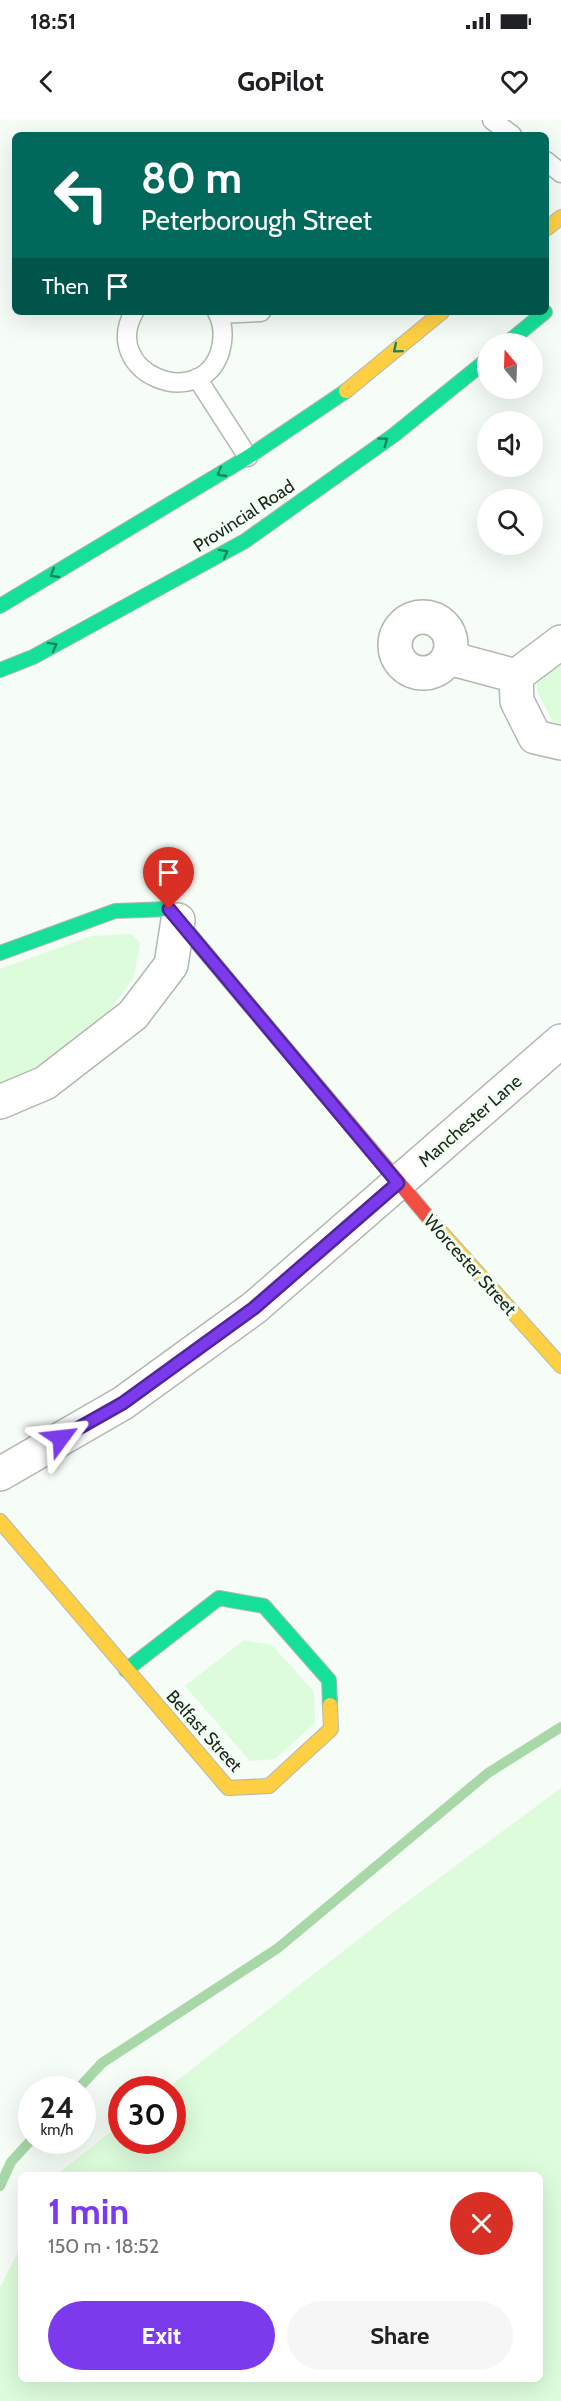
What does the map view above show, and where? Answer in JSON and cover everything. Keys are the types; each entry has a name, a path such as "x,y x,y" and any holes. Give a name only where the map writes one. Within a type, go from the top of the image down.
{"street":[{"path":"549,227 561,217"},
{"path":"0,606 248,457 350,389 438,315"},
{"path":"520,333 542,315"},
{"name":"Provincial Road","path":"0,670 33,657 245,541 394,435 477,368"},
{"path":"516,676 561,642"},
{"path":"449,658 516,676"},
{"path":"516,676 517,701 535,737 561,742"},
{"path":"0,953 115,911 169,909 178,920 171,965 133,1016 45,1083 0,1102"},
{"name":"Worcester Street","path":"178,920 398,1183 555,1348"},
{"name":"Manchester Lane","path":"0,1474 123,1403 254,1308 561,1041"},
{"name":"Belfast Street","path":"0,1521 126,1670 228,1788 269,1786 331,1729 329,1680 264,1606 219,1598 126,1670"}],"lane":[{"path":"492,120 508,132"},
{"path":"549,163 561,173"},
{"path":"132,315 128,336 130,352 138,365 150,376 165,382 181,382 197,378 209,369 218,357 223,328 218,315"},
{"path":"197,378 248,457"}],"green space":[{"path":"561,651 561,724 553,722 537,691 537,670"},
{"path":"132,934 140,943 134,977 106,1015 38,1066 0,1083 0,969 92,936"},
{"path":"244,1640 272,1645 314,1692 315,1723 275,1759 250,1761 185,1686"},
{"path":"561,1788 561,2401 0,2401 0,2288 18,2252 18,2382 543,2382 543,2172 60,2172 83,2154 96,2154 96,2144 108,2134 108,2154 186,2154 186,2076 183,2076 400,1907"}],"waterway":[{"path":"90,2076 102,2063 278,1948 488,1773 561,1727"},
{"path":"0,2186 11,2162 18,2154"}],"traffic: fast":[{"path":"519,333 541,315"},
{"path":"0,670 33,657 245,541 394,435 477,368"},
{"path":"0,606 248,457 346,391"},
{"path":"0,953 115,911 169,909 245,1000"},
{"path":"126,1670 219,1598 264,1606 329,1680 330,1705"}],"traffic: slow":[{"path":"549,227 561,217"},
{"path":"346,391 438,315"},
{"path":"433,1223 561,1366"},
{"path":"0,1521 228,1788 269,1786 331,1729 330,1705"}],"traffic: jam":[{"path":"245,1000 433,1223"}],"route":[{"path":"61,1438 123,1403 254,1308 398,1183 169,909"}]}
